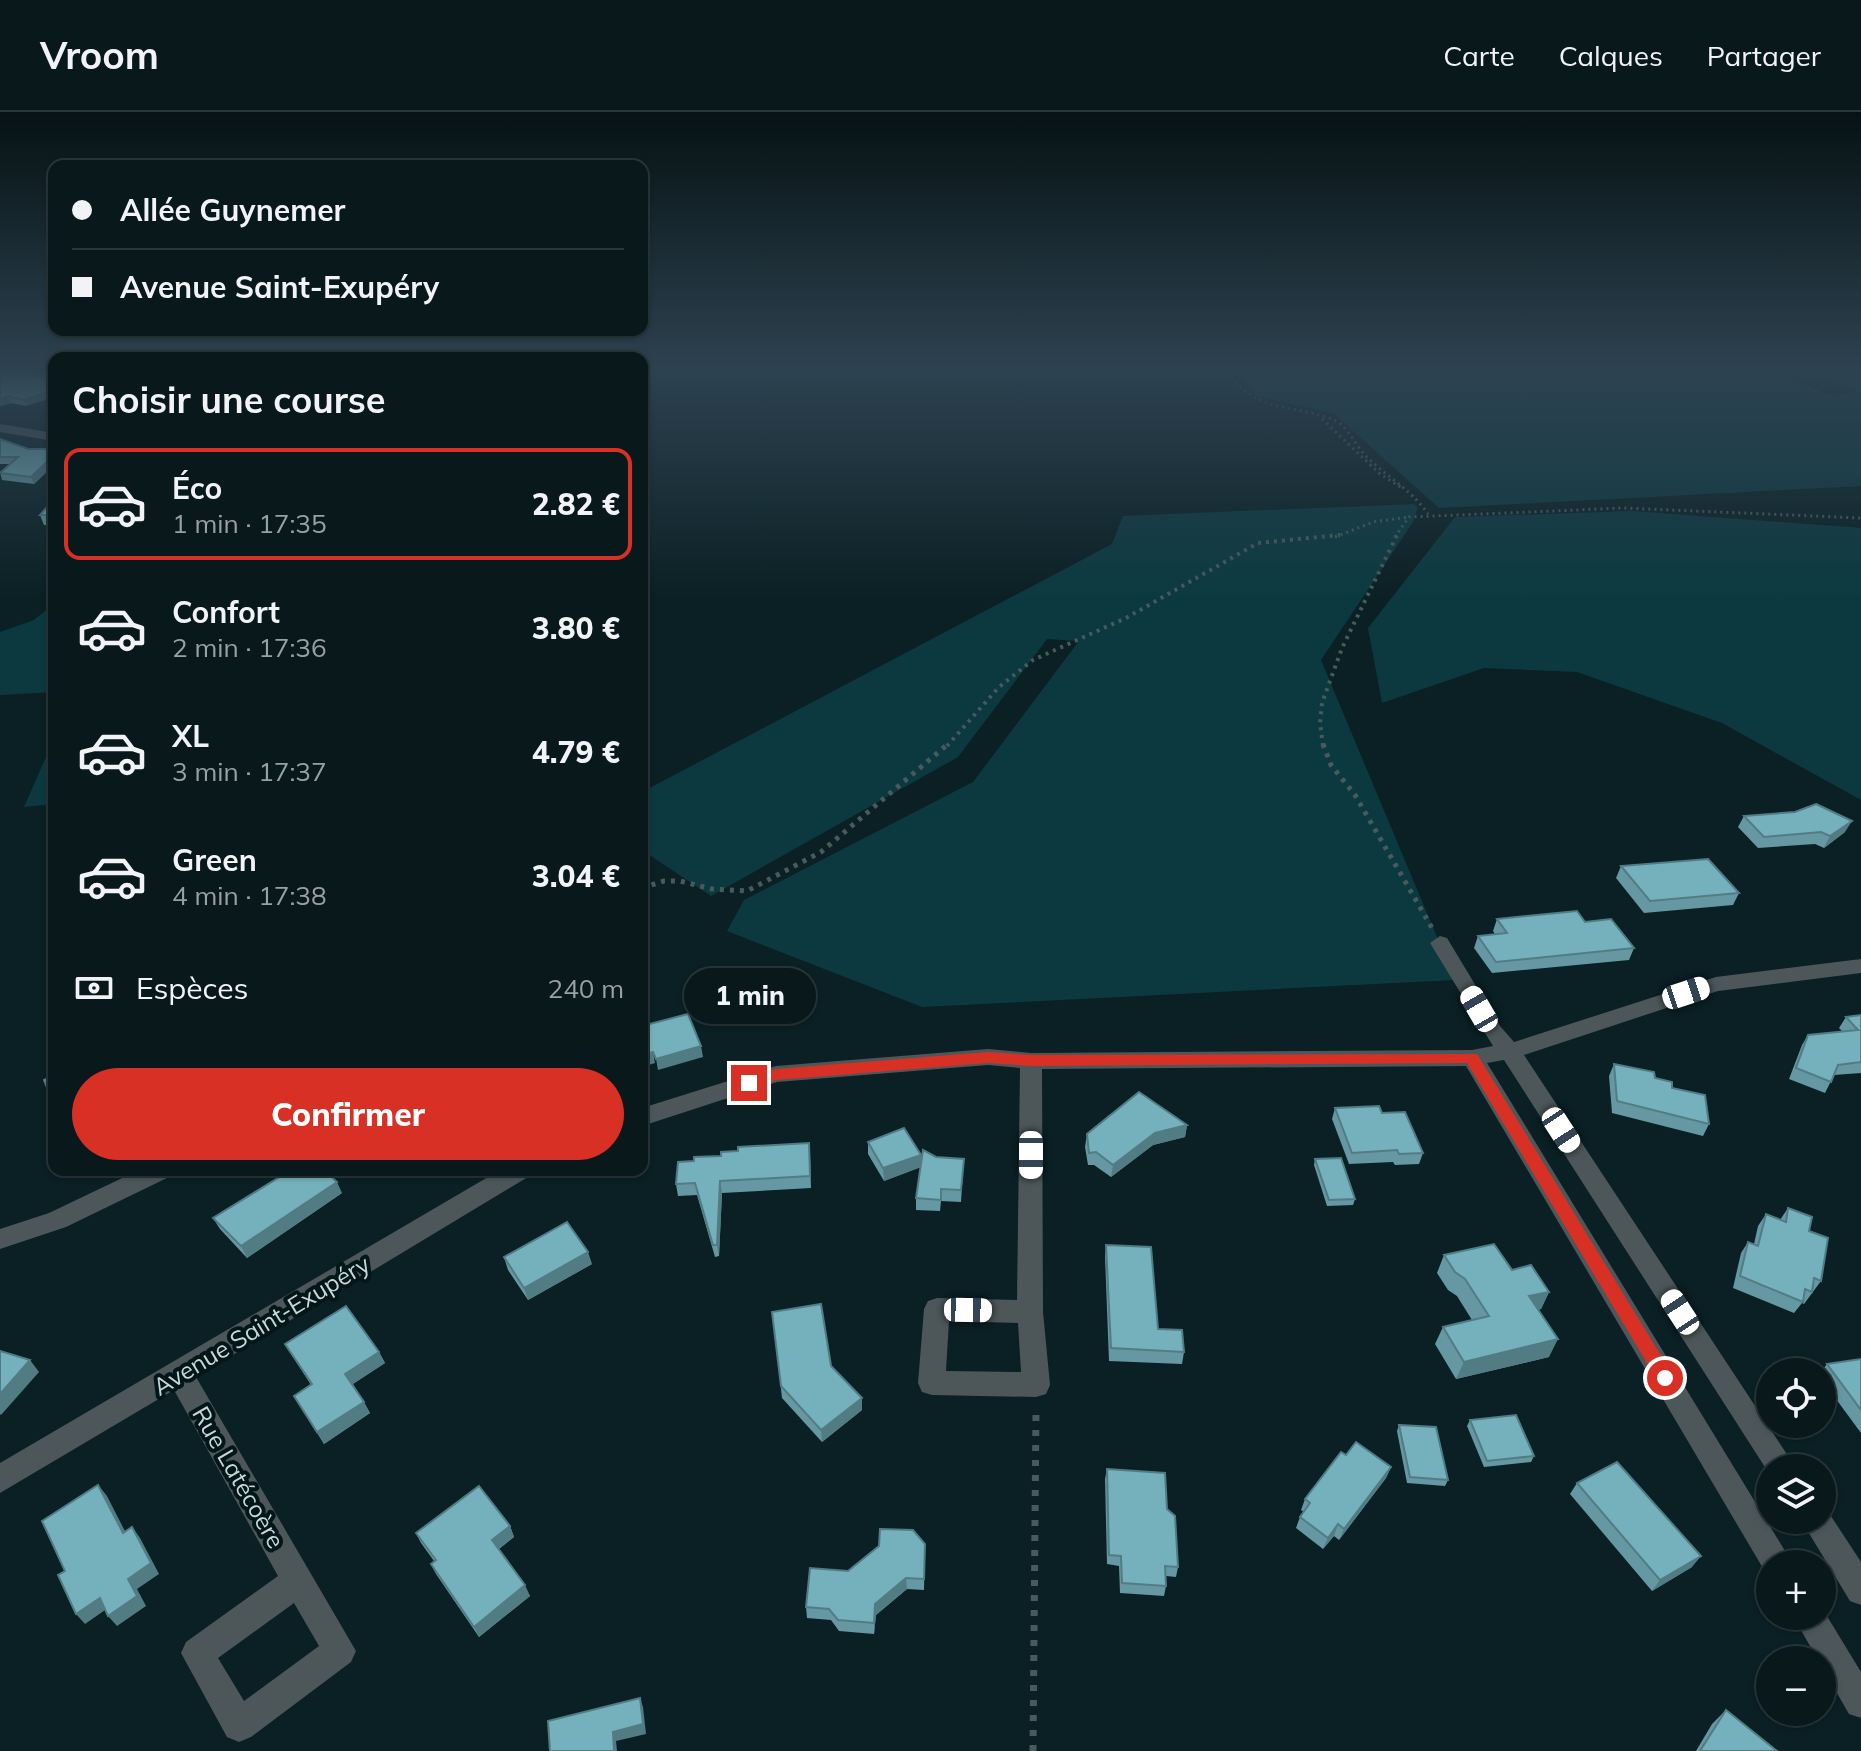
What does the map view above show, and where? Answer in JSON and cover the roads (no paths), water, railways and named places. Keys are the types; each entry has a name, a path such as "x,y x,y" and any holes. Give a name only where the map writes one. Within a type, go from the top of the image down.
{"street":[{"path":"1440,943 1492,1031 1510,1051 1773,1454"},
{"path":"648,1115 776,1074 988,1057 1031,1061 1472,1058 1510,1051 1716,984 1861,966"},
{"path":"1472,1058 1770,1550"},
{"path":"1030,1312 937,1309 932,1383 1036,1385 1030,1312 1031,1061"},
{"path":"0,1239 57,1220 149,1176"},
{"name":"Avenue Saint-Exupéry","path":"0,1479 510,1176"},
{"name":"Rue Latécoère","path":"180,1374 340,1651 239,1725 197,1653 298,1581"},
{"path":"1825,1534 1861,1590"},
{"path":"1817,1630 1861,1702"}]}
